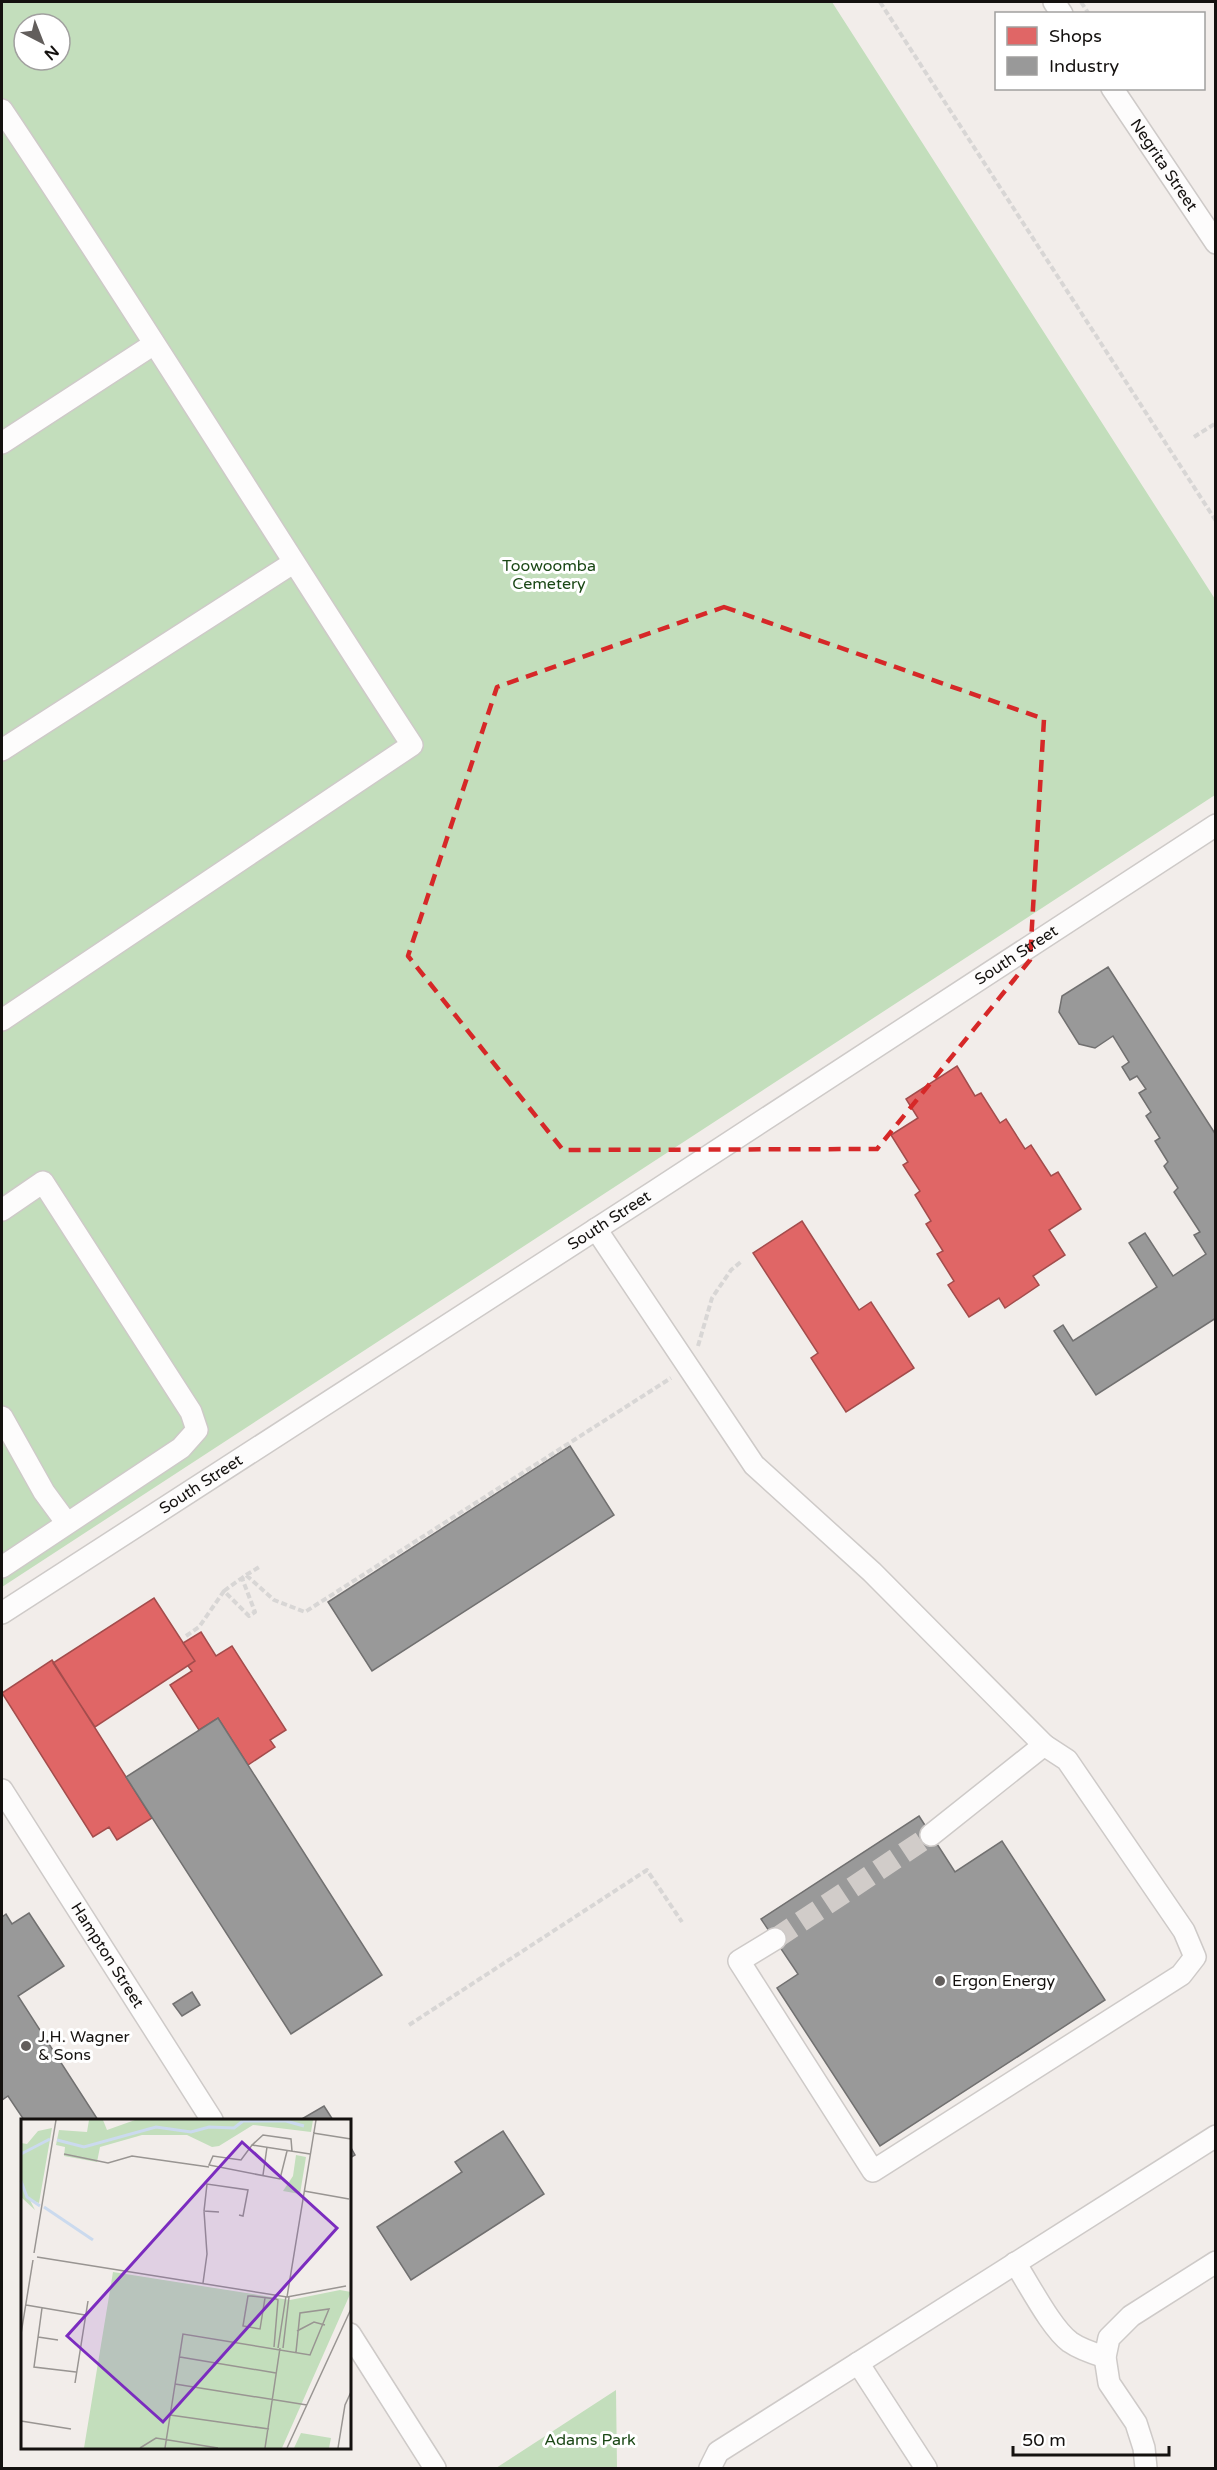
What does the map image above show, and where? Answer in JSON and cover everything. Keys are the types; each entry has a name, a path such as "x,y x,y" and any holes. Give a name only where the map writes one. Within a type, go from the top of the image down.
{"street":[{"name":"Negrita Street","path":"1113,90 1215,243"},
{"path":"2,110 412,745 2,1020"},
{"path":"2,443 154,344"},
{"path":"2,750 293,563"},
{"name":"South Street","path":"2,1613 1215,825"},
{"path":"2,1210 43,1182 191,1412 197,1430 181,1448 66,1522 2,1567"},
{"path":"596,1229 754,1465 872,1572 1044,1745 1067,1760 1184,1930 1196,1957 1181,1975 873,2171 739,1961 775,1939"},
{"path":"2,1417 44,1492 66,1522"},
{"path":"931,1835 1044,1745"},
{"name":"Hampton Street","path":"2,1790 211,2119"},
{"path":"710,2469 718,2452 1215,2136"},
{"path":"1146,2469 1144,2448 1136,2423 1109,2383 1105,2357 1109,2338 1131,2316 1215,2262"},
{"path":"1015,2264 1055,2326 1068,2341 1085,2351 1105,2357"},
{"path":"351,2336 435,2469"},
{"path":"858,2363 926,2469"}],"path":[{"path":"880,2 1215,521"},
{"path":"1194,437 1215,423"},
{"path":"244,1577 274,1600 304,1612 688,1367 702,1338 712,1298 731,1270 742,1261"},
{"path":"186,1636 199,1627 224,1591 261,1566"},
{"path":"224,1591 249,1616 255,1612 244,1577"},
{"path":"409,2025 647,1870 682,1922"}],"highlighted area":[{"path":"724,607 1044,719 1030,960 877,1149 563,1150 408,956 497,687"}],"green space":[{"name":"Toowoomba Cemetery","path":"2,2 832,2 1215,599 1215,795 2,1587"},
{"name":"Adams Park","path":"616,2390 617,2468 496,2468"}],"building: Shops":[{"path":"957,1066 975,1096 981,1093 1000,1123 1006,1119 1025,1149 1031,1145 1051,1176 1058,1172 1081,1209 1049,1230 1065,1255 1033,1276 1039,1285 1005,1308 999,1298 969,1317 948,1285 954,1281 937,1254 943,1251 926,1224 931,1221 915,1195 920,1191 903,1165 908,1162 891,1135 918,1118 906,1099"},
{"path":"802,1221 859,1310 871,1302 914,1368 846,1412 811,1358 818,1353 753,1253"},
{"path":"154,1598 195,1661 95,1727 53,1663"},
{"path":"201,1632 216,1656 232,1646 286,1730 270,1740 275,1747 248,1765 218,1718 199,1730 170,1685 192,1671 188,1666 195,1661 183,1643"},
{"path":"52,1660 152,1818 117,1840 109,1827 93,1837 2,1693"}],"building: Industry":[{"path":"1108,967 1216,1135 1216,1318 1096,1395 1054,1331 1063,1325 1073,1341 1157,1287 1129,1243 1145,1233 1173,1276 1206,1254 1194,1235 1200,1232 1174,1192 1178,1188 1164,1166 1168,1162 1155,1141 1160,1138 1146,1116 1151,1112 1139,1093 1146,1089 1137,1076 1130,1080 1122,1067 1129,1062 1113,1036 1095,1048 1079,1044 1059,1012 1062,996"},
{"path":"570,1446 614,1515 372,1671 328,1602"},
{"path":"218,1718 382,1975 291,2034 126,1777"},
{"name":"Ergon Energy","path":"919,1816 955,1872 1002,1841 1105,2000 880,2146 777,1988 798,1974 761,1919"},
{"name":"J.H. Wagner & Sons","path":"29,1913 64,1966 18,1996 97,2119 23,2119 8,2096 2,2100 2,1917 6,1914 12,1924"},
{"path":"192,1992 200,2005 182,2016 173,2004"},
{"path":"324,2106 332,2119 302,2119"},
{"path":"503,2131 544,2194 411,2280 377,2227 462,2172 455,2162"}],"tunnel":[{"path":"775,1939 931,1835"}],"place":[{"name":"Ergon Energy","path":"940,1981"},
{"name":"J.H. Wagner & Sons","path":"26,2046"}]}
